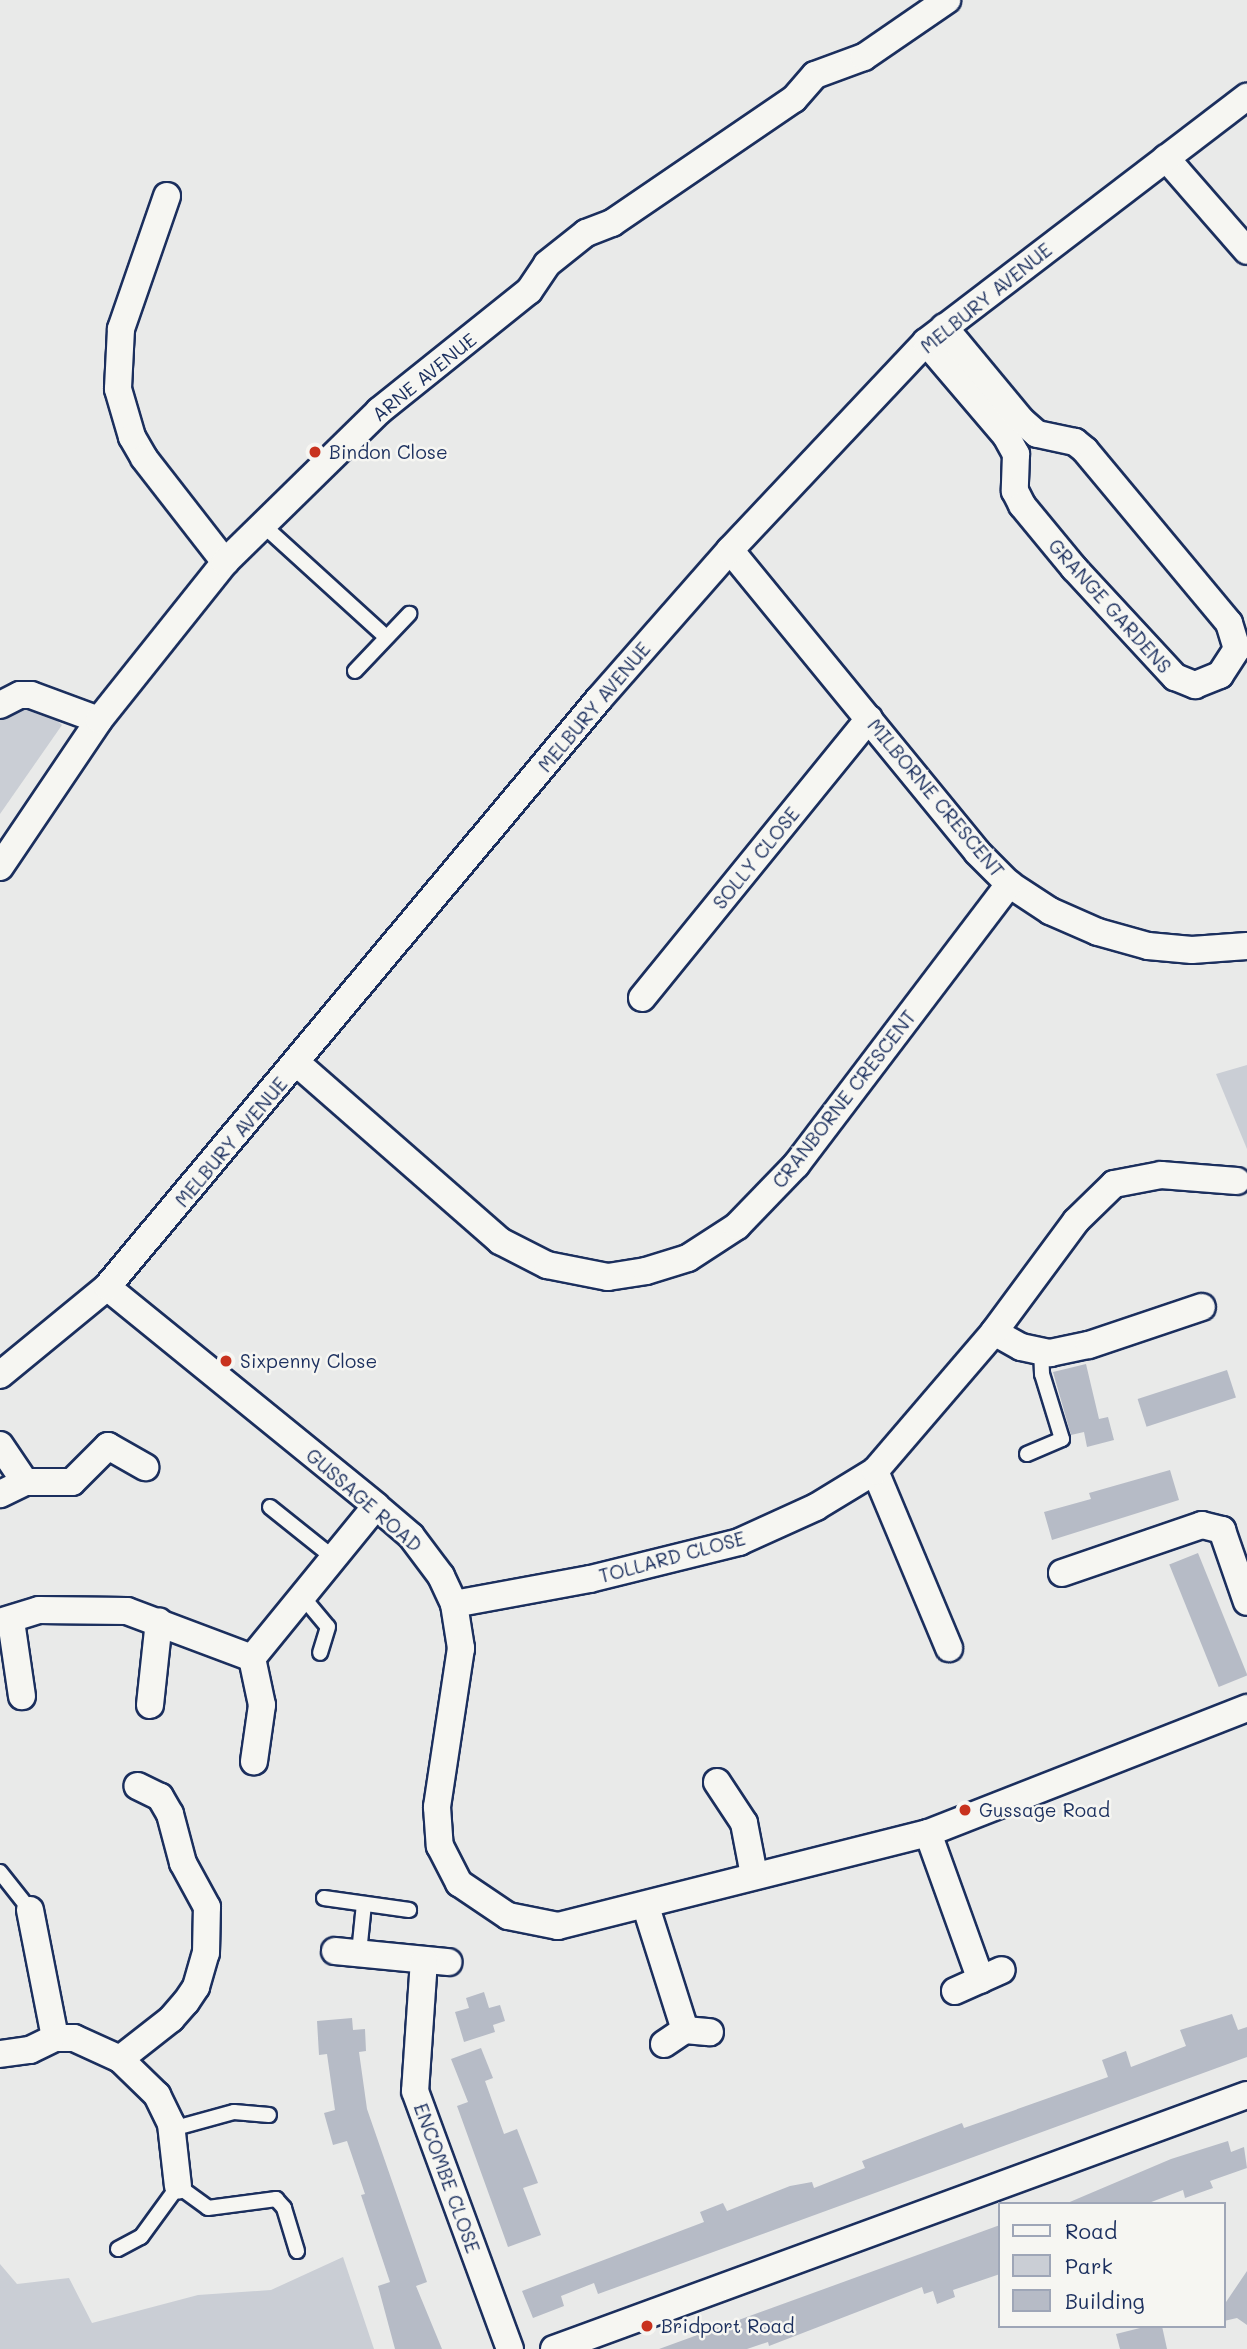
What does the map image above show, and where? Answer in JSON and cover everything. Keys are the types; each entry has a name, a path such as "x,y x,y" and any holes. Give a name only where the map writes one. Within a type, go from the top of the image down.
{"street":[{"name":"ARNE AVENUE","path":"0,867 99,720 225,562 379,411 529,291 547,264 586,233 612,223 783,107 815,75 863,57 947,0"},
{"name":"MELBURY AVENUE","path":"0,1376 107,1287 298,1064 599,699 730,550 935,334 1247,97"},
{"path":"1166,158 1247,251"},
{"path":"167,196 121,329 118,389 132,437 144,458 225,562"},
{"path":"935,334 1037,434"},
{"path":"935,334 1016,454"},
{"name":"GRANGE GARDENS","path":"1016,454 1015,491 1022,505 1164,668 1195,685 1220,675 1237,649 1228,623 1085,450 1075,442 1037,434"},
{"name":"MILBORNE CRESCENT","path":"730,550 977,852 1009,884 1050,911 1098,932 1148,946 1192,950 1247,946"},
{"path":"0,705 20,695 31,695 99,720"},
{"name":"SOLLY CLOSE","path":"642,998 869,719"},
{"name":"CRANBORNE CRESCENT","path":"298,1064 500,1241 547,1265 608,1277 646,1271 688,1258 737,1226 796,1165 1009,884"},
{"name":"TOLLARD CLOSE","path":"454,1604 590,1579 739,1542 816,1507 875,1471 994,1332 1076,1220 1114,1184 1161,1175 1237,1181"},
{"name":"GUSSAGE ROAD","path":"107,1287 376,1506 421,1548 441,1576 454,1604 461,1648 437,1807 440,1846 451,1871 489,1907 543,1926 646,1907 754,1875 928,1833 1247,1708"},
{"path":"994,1332 1021,1347 1041,1351 1089,1345 1202,1307"},
{"path":"0,1445 25,1482"},
{"path":"0,1494 25,1482 72,1482 108,1446 145,1466"},
{"path":"875,1471 949,1648"},
{"path":"252,1657 376,1506"},
{"path":"1062,1573 1202,1525 1223,1530 1247,1602"},
{"path":"22,1696 5,1622 39,1610 90,1608 127,1611 252,1657"},
{"path":"150,1705 159,1621"},
{"path":"252,1657 262,1705 254,1761"},
{"path":"717,1782 744,1822 754,1875"},
{"path":"120,2059 171,2019 186,2002 196,1987 205,1953 207,1907 183,1863 170,1814 160,1797 137,1786"},
{"path":"928,1833 992,1975 955,1991"},
{"path":"646,1907 686,2035"},
{"path":"30,1910 55,2038"},
{"name":"ENCOMBE CLOSE","path":"358,1953 436,1961 415,2091 510,2349"},
{"path":"0,2054 30,2050 55,2038 74,2038 120,2059 157,2095 172,2130 178,2186"},
{"path":"554,2349 1247,2095"}],"lane":[{"path":"1016,454 1037,434"},
{"path":"264,526 386,637"},
{"path":"355,671 409,614"},
{"path":"1027,1454 1062,1439 1042,1374 1041,1351"},
{"path":"270,1507 334,1558"},
{"path":"302,1596 328,1628 320,1653"},
{"path":"0,1872 30,1910"},
{"path":"324,1898 409,1910"},
{"path":"358,1953 364,1903"},
{"path":"172,2130 234,2112 269,2115"},
{"path":"118,2249 141,2238 178,2186 208,2208 276,2199 284,2208 297,2251"}],"green space":[{"path":"17,708 48,713 62,725 0,814 0,717"},
{"path":"1247,1065 1247,1149 1216,1074"},
{"path":"343,2257 374,2349 0,2349 0,2264 17,2284 69,2278 92,2323 198,2295 271,2290"}],"building":[{"path":"1086,1364 1099,1419 1108,1417 1114,1440 1087,1447 1084,1432 1071,1435 1053,1372"},
{"path":"1227,1370 1236,1398 1147,1427 1138,1399"},
{"path":"1170,1470 1179,1500 1052,1540 1044,1512 1091,1499 1089,1493"},
{"path":"1198,1553 1247,1674 1219,1687 1169,1565"},
{"path":"484,1992 489,2008 500,2005 505,2021 493,2025 495,2032 464,2042 455,2012 469,2008 466,1998"},
{"path":"1232,2014 1238,2030 1247,2027 1247,2057 598,2294 594,2283 561,2296 564,2306 533,2318 522,2291 704,2222 700,2212 723,2203 727,2211 790,2186 812,2182 814,2188 865,2168 862,2161 962,2123 964,2128 1108,2077 1102,2060 1126,2051 1131,2067 1186,2046 1180,2030"},
{"path":"352,2018 353,2030 365,2029 366,2051 359,2052 367,2109 427,2282 416,2286 442,2349 395,2349 378,2286 390,2282 361,2195 365,2194 347,2141 333,2145 324,2113 335,2110 327,2054 319,2055 317,2021"},
{"path":"481,2048 493,2078 485,2081 504,2134 517,2129 538,2183 523,2188 541,2235 508,2247 457,2106 468,2102 451,2059"},
{"path":"1228,2141 1231,2152 1244,2147 1247,2168 1210,2181 1213,2188 1185,2198 1183,2190 1151,2202 1070,2202 1171,2159"},
{"path":"998,2226 998,2275 953,2290 955,2297 937,2304 933,2291 924,2294 922,2287 769,2346 768,2342 747,2349 659,2349"},
{"path":"1247,2271 1247,2325 1237,2318 1226,2321 1226,2302"},
{"path":"1140,2328 1162,2328 1167,2349 1120,2349 1116,2334"}],"place":[{"name":"Bindon Close","path":"315,452"},
{"name":"Sixpenny Close","path":"226,1361"},
{"name":"Gussage Road","path":"965,1810"},
{"name":"Bridport Road","path":"647,2326"}]}
